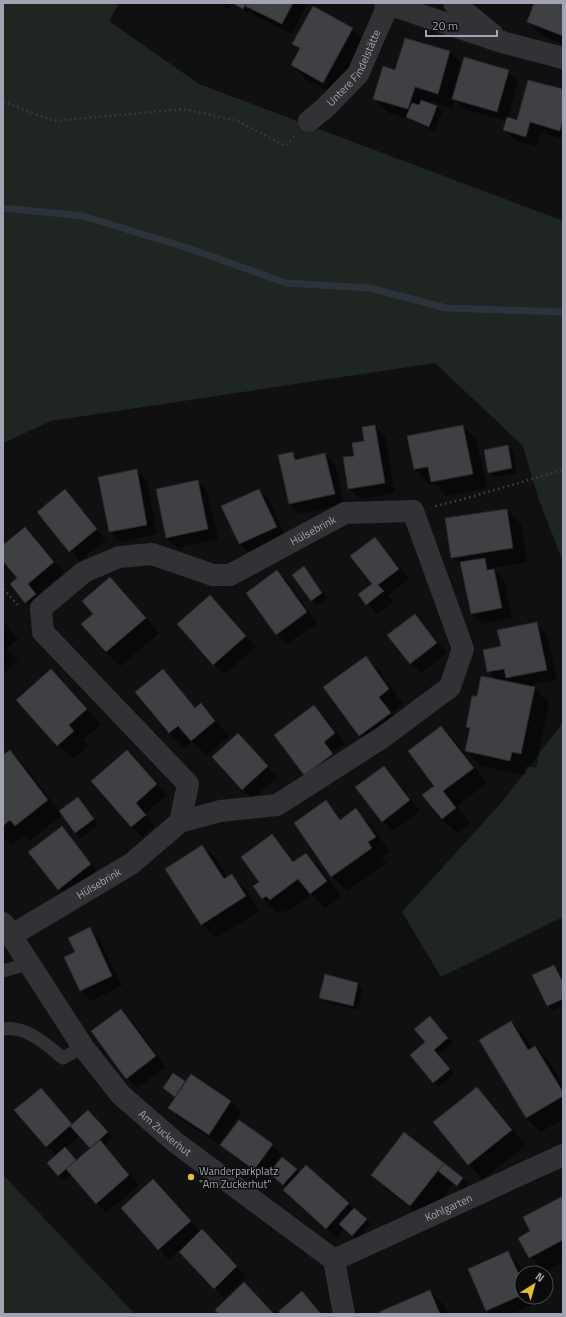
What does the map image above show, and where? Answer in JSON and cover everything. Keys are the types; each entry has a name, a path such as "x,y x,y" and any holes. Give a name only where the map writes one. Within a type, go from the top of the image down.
{"street":[{"name":"Untere Findelstätte","path":"454,3 502,42"},
{"name":"Untere Findelstätte","path":"309,121 326,108 358,74 386,4 502,42 563,58"},
{"name":"Hülsebrink","path":"7,929 131,864 180,822 220,811 277,806 383,737 450,687 463,649 412,511 344,513 230,575 213,575 152,554 119,557 84,572 42,608 43,632 188,784 180,822"},
{"name":"Am Zuckerhut","path":"7,929 30,962 83,1047 121,1095 174,1142 334,1260"},
{"name":"Kohlgarten","path":"334,1260 563,1155"},
{"path":"334,1260 344,1314"}],"lane":[{"path":"3,971 30,962"},
{"path":"3,1030 10,1028 28,1033 42,1041 63,1058 83,1047"}],"path":[{"path":"3,102 54,121 184,109 238,122 285,146 309,121"},
{"path":"412,511 460,500 563,470"}],"shaded area":[{"path":"3,3 119,3 109,21 199,84 563,221 563,562 538,497 523,446 435,363 51,421 3,443"},
{"path":"563,719 563,917 441,977 402,912 502,802 561,725"},
{"path":"3,1175 135,1314 3,1314"}],"building":[{"path":"232,3 246,3 243,9"},
{"path":"247,3 293,3 282,24 245,6"},
{"path":"534,3 563,3 563,36 527,22"},
{"path":"313,6 353,28 323,83 291,65 300,48 292,44"},
{"path":"405,38 450,51 438,94 415,87 408,109 373,99 383,66 395,70"},
{"path":"464,57 509,70 497,112 452,99"},
{"path":"528,80 563,89 563,120 560,131 530,122 526,137 503,130 507,117 517,120"},
{"path":"421,100 437,106 429,127 406,117 412,103 419,105"},
{"path":"375,425 385,483 348,489 343,457 354,456 352,443 364,441 362,427"},
{"path":"463,425 473,474 431,482 428,467 414,469 407,436"},
{"path":"508,445 512,468 488,473 484,450"},
{"path":"293,452 295,460 325,453 335,494 289,504 278,455"},
{"path":"137,469 147,525 109,532 98,477"},
{"path":"198,480 208,529 166,538 156,489"},
{"path":"65,489 97,529 69,552 37,512"},
{"path":"259,489 277,527 239,544 221,506"},
{"path":"507,509 513,548 451,558 445,518"},
{"path":"25,527 54,562 28,584 36,594 25,603 10,584 17,578 3,561 3,545"},
{"path":"375,537 399,569 378,585 384,591 366,605 358,594 372,584 350,556"},
{"path":"485,558 487,570 494,569 502,608 471,614 460,562"},
{"path":"304,566 322,593 311,601 292,575"},
{"path":"277,570 307,612 276,635 246,593"},
{"path":"110,577 146,618 106,652 81,624 93,614 82,601"},
{"path":"210,595 246,636 213,665 177,624"},
{"path":"415,614 437,643 410,664 387,635"},
{"path":"537,622 547,670 506,678 504,669 487,672 483,650 501,646 497,630"},
{"path":"366,656 389,689 379,697 391,713 359,736 323,687"},
{"path":"51,669 87,709 69,725 74,731 57,746 16,700"},
{"path":"163,669 195,708 201,703 215,721 191,741 178,726 169,733 135,692"},
{"path":"481,676 535,687 521,754 512,752 510,761 465,751 470,728 466,727 472,696 477,696"},
{"path":"314,705 335,733 324,742 333,754 304,775 274,735"},
{"path":"441,726 474,768 443,791 456,808 442,819 422,795 434,786 408,751"},
{"path":"238,733 268,766 242,790 212,757"},
{"path":"10,750 48,800 15,826 10,820 3,826 3,755"},
{"path":"127,750 157,784 136,803 146,815 131,827 91,781"},
{"path":"384,766 410,800 382,822 355,787"},
{"path":"78,797 94,819 75,833 59,811"},
{"path":"326,800 340,820 356,808 376,837 368,842 372,848 331,877 294,823"},
{"path":"62,826 91,864 58,890 28,852"},
{"path":"272,834 293,862 306,853 327,881 310,894 298,879 270,900 266,896 262,899 253,886 259,882 241,857"},
{"path":"202,845 224,879 232,874 246,896 201,925 165,869"},
{"path":"90,927 112,976 80,991 64,957 75,952 68,938"},
{"path":"554,965 563,982 563,999 547,1006 532,975"},
{"path":"325,974 358,983 353,1006 319,998"},
{"path":"121,1009 156,1056 126,1079 91,1031"},
{"path":"430,1016 448,1038 434,1050 450,1069 433,1083 410,1055 425,1042 414,1029"},
{"path":"511,1021 528,1050 535,1046 563,1092 563,1096 526,1118 479,1040"},
{"path":"173,1073 185,1081 175,1097 163,1088"},
{"path":"191,1074 231,1101 209,1135 168,1108"},
{"path":"477,1087 512,1130 468,1165 433,1122"},
{"path":"41,1088 72,1124 46,1147 14,1110"},
{"path":"88,1110 108,1132 90,1148 70,1126"},
{"path":"239,1120 273,1144 254,1170 220,1145"},
{"path":"404,1132 444,1163 410,1206 371,1175"},
{"path":"100,1140 129,1175 96,1204 66,1169"},
{"path":"65,1147 76,1160 58,1176 47,1163"},
{"path":"282,1157 297,1169 283,1185 269,1173"},
{"path":"444,1163 463,1178 457,1186 438,1171"},
{"path":"306,1165 349,1203 326,1229 283,1190"},
{"path":"153,1179 191,1221 158,1250 121,1208"},
{"path":"563,1196 563,1240 529,1258 518,1238 530,1231 523,1217"},
{"path":"354,1208 367,1219 352,1236 339,1224"},
{"path":"202,1229 237,1266 214,1289 179,1252"},
{"path":"508,1251 515,1265 514,1299 486,1311 468,1269"},
{"path":"244,1282 274,1314 219,1314 215,1310"},
{"path":"430,1290 440,1314 380,1314 379,1312"},
{"path":"302,1291 320,1313 281,1314 279,1311"}],"waterway":[{"path":"3,208 83,216 191,249 286,283 370,288 446,308 563,312"}],"place":[{"name":"Wanderparkplatz \"Am Zuckerhut\"","path":"191,1177"}]}
